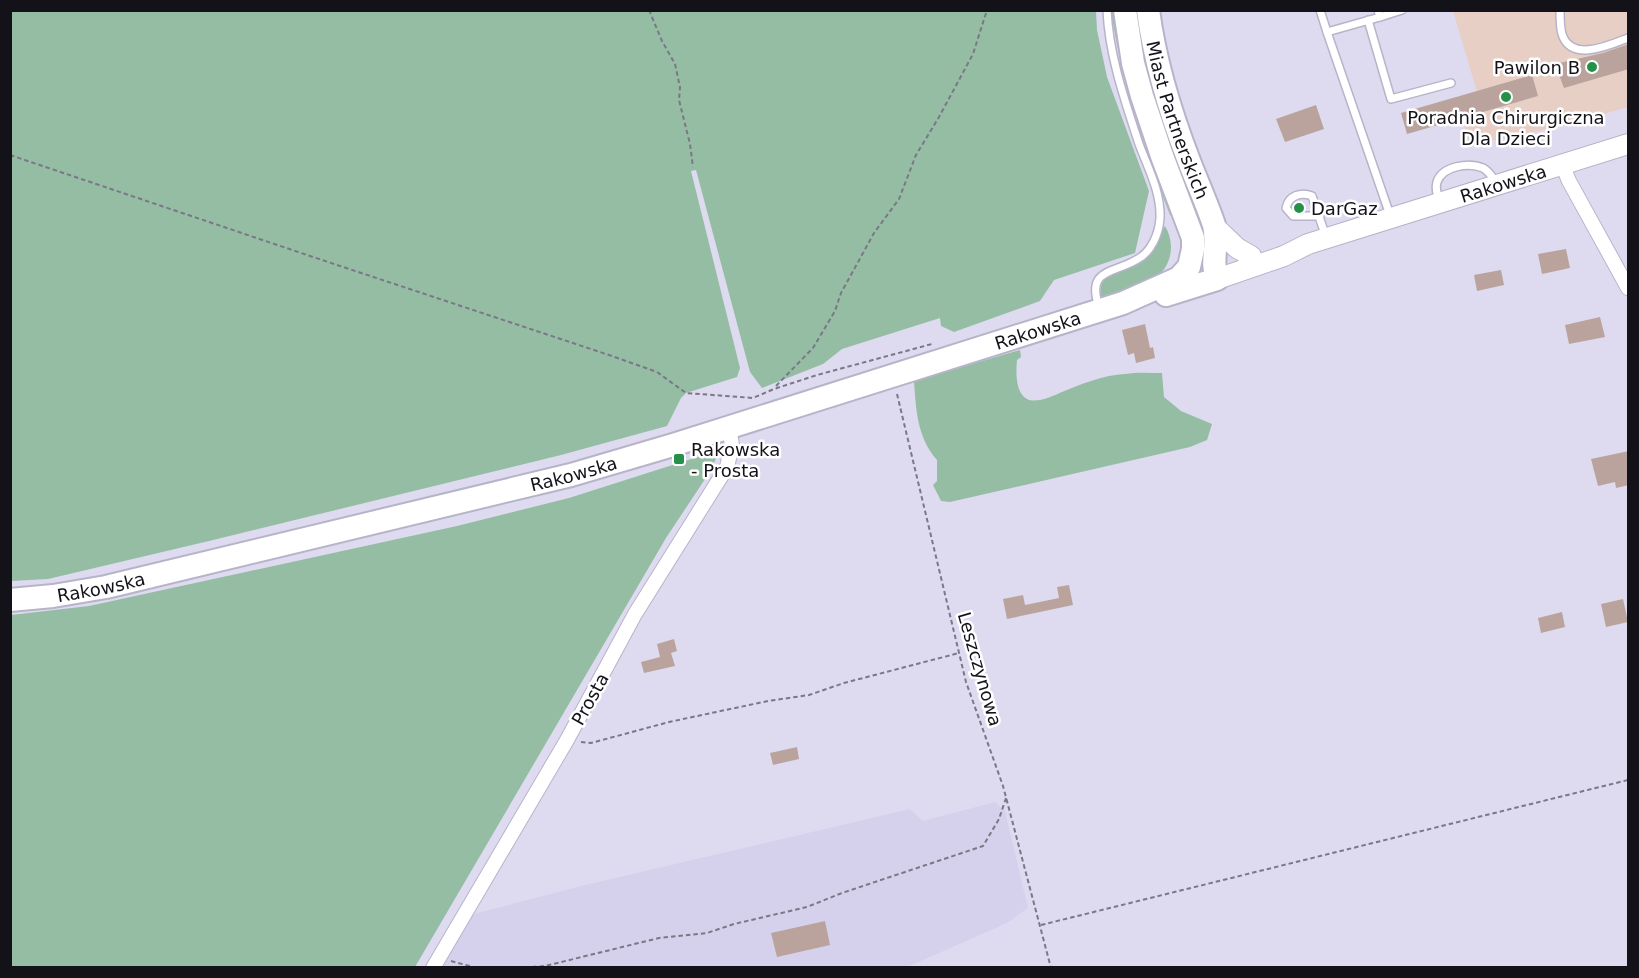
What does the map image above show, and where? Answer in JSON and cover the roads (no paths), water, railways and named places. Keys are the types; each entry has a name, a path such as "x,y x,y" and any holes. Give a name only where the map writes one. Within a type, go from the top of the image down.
{"main road":[{"name":"Miast Partnerskich","path":"1125,10 1133,63 1162,156 1193,238 1215,273"},
{"name":"Miast Partnerskich","path":"1148,10 1152,42 1166,95 1214,226 1217,250 1215,273"},
{"name":"Rakowska","path":"1123,303 1158,297 1251,256 1317,241 1629,144"},
{"name":"Miast Partnerskich","path":"1214,226 1237,248 1251,256"},
{"path":"1179,278 1191,262 1193,238"},
{"name":"Rakowska","path":"10,600 53,596 105,587 571,475 729,428 1123,303 1179,278 1215,273 1284,256 1317,241"}],"street":[{"path":"1562,164 1569,181 1629,288"},
{"name":"Prosta","path":"436,962 567,740 635,614 726,467 732,445 729,428"}],"lane":[{"path":"1100,310 1095,295 1098,280 1103,273 1143,256 1156,238 1160,224 1161,205 1127,109 1115,59 1107,10"},
{"path":"1320,10 1390,218"},
{"path":"1327,32 1368,20 1379,14 1402,10"},
{"path":"1560,10 1563,36 1575,49 1589,50 1629,38"},
{"path":"1368,20 1391,99 1451,83"},
{"path":"1439,202 1436,192 1437,180 1441,174 1457,167 1467,165 1480,167 1488,172 1498,184"},
{"path":"1317,241 1320,216 1312,196 1306,194 1292,198 1287,203 1286,208 1293,216 1320,216"}],"place":[{"name":"Pawilon B","path":"1592,67"},
{"name":"Poradnia Chirurgiczna Dla Dzieci","path":"1506,97"},
{"name":"DarGaz","path":"1299,208"},
{"name":"Rakowska - Prosta","path":"679,459"}]}
